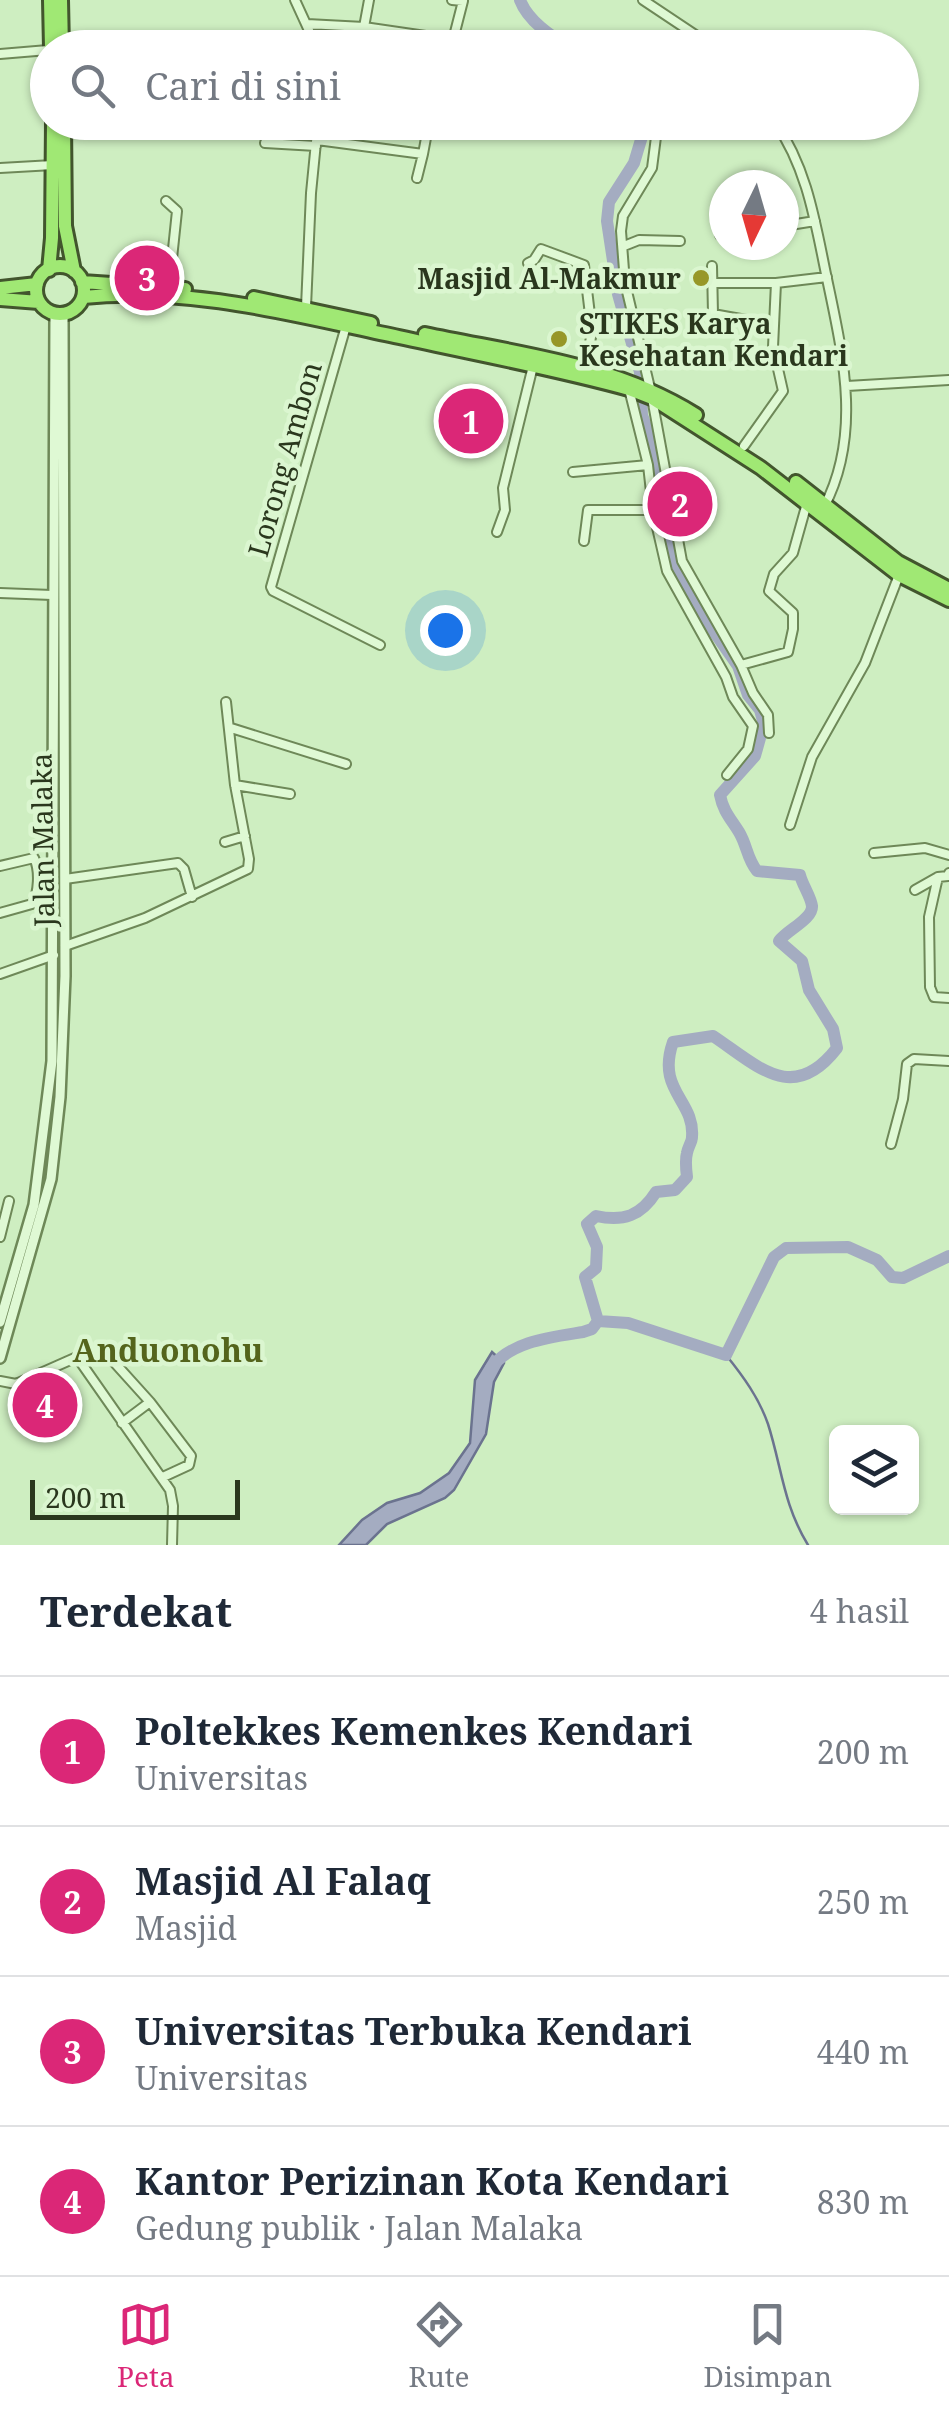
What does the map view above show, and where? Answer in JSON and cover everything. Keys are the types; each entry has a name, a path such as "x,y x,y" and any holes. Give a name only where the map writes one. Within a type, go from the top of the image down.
{"highway":[{"path":"49,30 50,0"},
{"path":"60,0 61,30"},
{"path":"39,302 37,284 48,270 53,140"},
{"path":"0,299 39,302 59,314 76,308 83,297 64,226 64,140"},
{"path":"48,270 66,267 78,276 169,287 346,326 586,367 649,392 744,446 898,562 949,589"},
{"path":"0,288 37,284"},
{"path":"83,297 129,294 306,308 533,366 630,385"},
{"path":"673,406 808,502 823,508 899,576 949,600"}],"street":[{"path":"295,0 310,30"},
{"path":"364,27 368,0"},
{"path":"452,0 463,1 456,30"},
{"path":"644,0 688,30"},
{"path":"663,13 668,0"},
{"path":"307,24 380,30"},
{"path":"0,54 30,51"},
{"path":"306,308 317,140"},
{"path":"417,178 426,140"},
{"path":"656,140 652,168 623,216 625,284 684,566 768,716 768,733"},
{"path":"785,140 798,162 815,221 840,334 847,386 842,445 833,487 823,508"},
{"path":"265,143 317,143 422,154"},
{"path":"0,168 53,165"},
{"path":"166,202 177,211 169,287"},
{"path":"799,224 815,221"},
{"path":"624,246 640,240 680,241"},
{"path":"528,263 541,249 584,265 592,331 586,367"},
{"path":"712,266 712,314 774,325"},
{"path":"712,284 826,277"},
{"path":"744,446 783,391 774,354 776,283"},
{"name":"Jalan Malaka","path":"0,1358 51,1179 60,1097 65,879 59,836 52,596 59,314"},
{"name":"Jalan Malaka","path":"0,1322 30,1222 42,1158 52,1061 52,956 59,836 59,314"},
{"name":"Lorong Ambon","path":"346,326 271,586 380,645"},
{"path":"496,532 505,510 504,488 533,366"},
{"path":"847,386 949,380"},
{"path":"630,385 667,571 753,726 748,749 727,775"},
{"path":"573,472 648,466"},
{"path":"741,666 779,658 788,652 793,613 769,591 772,578 793,553 808,502"},
{"path":"584,541 588,510 653,510"},
{"path":"790,825 812,757 866,663 899,576"},
{"path":"0,592 52,596"},
{"path":"65,946 145,918 247,872 250,862 234,785 226,702"},
{"path":"231,728 346,764"},
{"path":"234,785 290,794"},
{"path":"225,842 245,836"},
{"path":"874,852 925,848 949,854"},
{"path":"0,866 34,858 37,865 35,900 26,907 0,913"},
{"path":"65,879 178,864 184,869 192,897"},
{"path":"914,890 938,877 949,876"},
{"path":"938,877 929,917 930,987 934,997 949,998"},
{"path":"0,974 52,956"},
{"path":"891,1144 907,1064 914,1059 949,1061"},
{"path":"0,1237 9,1201"},
{"path":"4,1382 97,1349 104,1351 191,1456 189,1465 163,1478"},
{"path":"77,1357 163,1478 173,1506 172,1545"},
{"path":"122,1423 150,1402"}],"water":[{"path":"492,1352 504,1363 494,1382 486,1434 454,1490 445,1498 387,1524 366,1545 339,1545 362,1520 387,1503 420,1493 449,1473 470,1443 475,1380"}],"waterway":[{"path":"520,0 544,30"},
{"path":"598,1321 585,1277 596,1268 597,1247 587,1224 596,1216 615,1218 638,1212 656,1192 675,1190 687,1177 691,1124 669,1072 673,1042 713,1036 760,1068 790,1077 821,1065 837,1048 833,1029 809,990 802,961 779,941 811,911 800,875 757,871 720,795 755,756 764,724 738,666 692,600 674,565 659,466 642,415 640,372 618,294 607,221 609,202 634,163 641,140"},
{"path":"491,1368 521,1346 583,1332 598,1321 628,1323 726,1355 774,1257 786,1248 848,1247 877,1260 892,1277 903,1278 949,1256"},
{"path":"726,1355 764,1414 788,1500 808,1545"}],"place":[{"name":"Universitas Terbuka Kendari","path":"147,278"},
{"name":"Masjid Al-Makmur","path":"701,278"},
{"name":"STIKES Karya Kesehatan Kendari","path":"559,339"},
{"name":"Poltekkes Kemenkes Kendari","path":"471,421"},
{"name":"Masjid Al Falaq","path":"680,504"},
{"name":"Kantor Perizinan Kota Kendari","path":"45,1405"}],"district":[{"name":"Anduonohu","path":"168,1349"}]}
